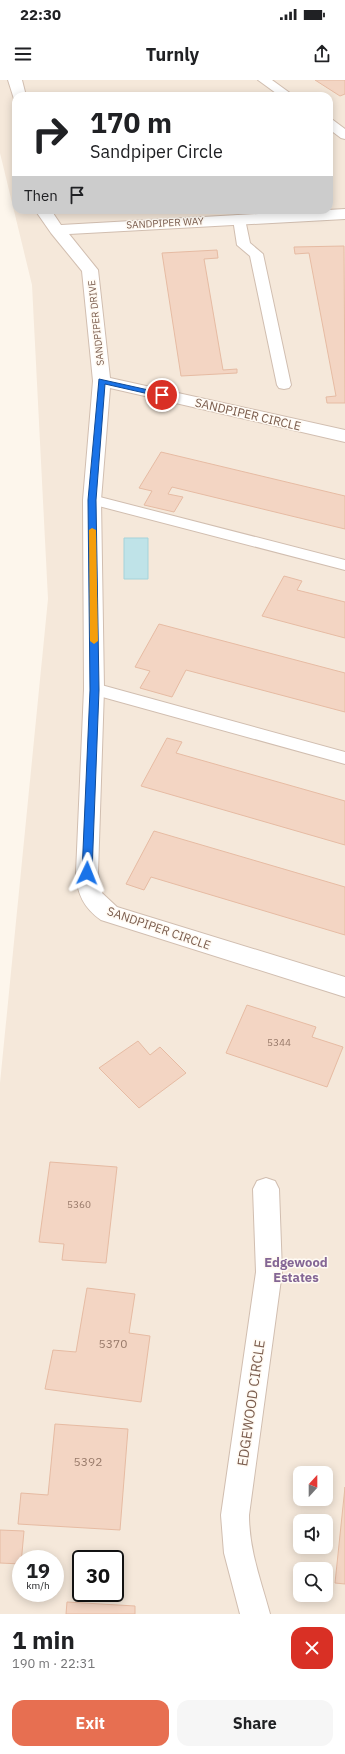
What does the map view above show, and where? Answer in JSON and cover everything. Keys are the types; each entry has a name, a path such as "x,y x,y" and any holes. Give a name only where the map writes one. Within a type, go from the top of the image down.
{"street":[{"path":"15,80 17,92"},
{"name":"SANDPIPER DRIVE","path":"46,214 90,270 102,381"},
{"name":"SANDPIPER WAY","path":"57,230 345,214"},
{"name":"SANDPIPER CIRCLE","path":"345,436 102,381 92,500 94,690 87,873 90,896 97,906 109,914 345,987"},
{"name":"EDGEWOOD CIRCLE","path":"255,1614 240,1565 234,1532 235,1515 269,1272 266,1189"}],"lane":[{"path":"264,80 282,92"},
{"path":"333,126 345,134"},
{"path":"239,219 244,244 256,254 284,386"},
{"path":"92,500 345,565"},
{"path":"94,690 345,758"}],"shaded area":[{"path":"0,80 345,80 345,1614 0,1614 0,1083 48,599 32,285 15,214 333,214 333,92 12,92 12,202 0,153"}],"water":[{"path":"124,538 148,538 148,579 124,579"}],"building":[{"path":"315,80 345,80 345,94 340,96"},
{"path":"344,246 345,403 327,403 326,397 336,396 309,253 295,254 294,247"},
{"path":"217,250 218,258 204,259 223,370 237,369 237,373 181,376 162,253"},
{"path":"161,452 345,496 345,529 172,487 168,494 183,497 174,512 144,505 152,491 139,488"},
{"path":"284,576 302,581 297,590 345,602 345,638 262,616"},
{"path":"159,624 345,673 345,712 186,670 172,697 140,688 150,671 135,667"},
{"path":"167,738 182,742 176,753 345,801 345,845 141,786"},
{"path":"154,831 345,887 345,935 151,877 144,890 126,884"},
{"path":"247,1005 316,1027 312,1037 343,1047 327,1087 226,1053"},
{"path":"138,1041 150,1055 160,1047 186,1073 139,1108 99,1068"},
{"path":"50,1162 117,1167 106,1263 62,1260 64,1244 39,1242"},
{"path":"87,1288 135,1294 129,1333 150,1336 141,1402 45,1389 53,1350 76,1352"},
{"path":"55,1424 128,1429 120,1530 18,1524 21,1493 48,1495"},
{"path":"345,1487 345,1584 335,1583"},
{"path":"0,1530 24,1531 22,1550 12,1550 12,1564 0,1563"},
{"path":"67,1602 135,1606 135,1614 66,1614"}],"slow traffic":[{"path":"92,530 94,641"}],"district":[{"name":"Edgewood Estates","path":"296,1270"}],"route":[{"path":"87,873 94,690 92,500 102,381 162,395"}]}
